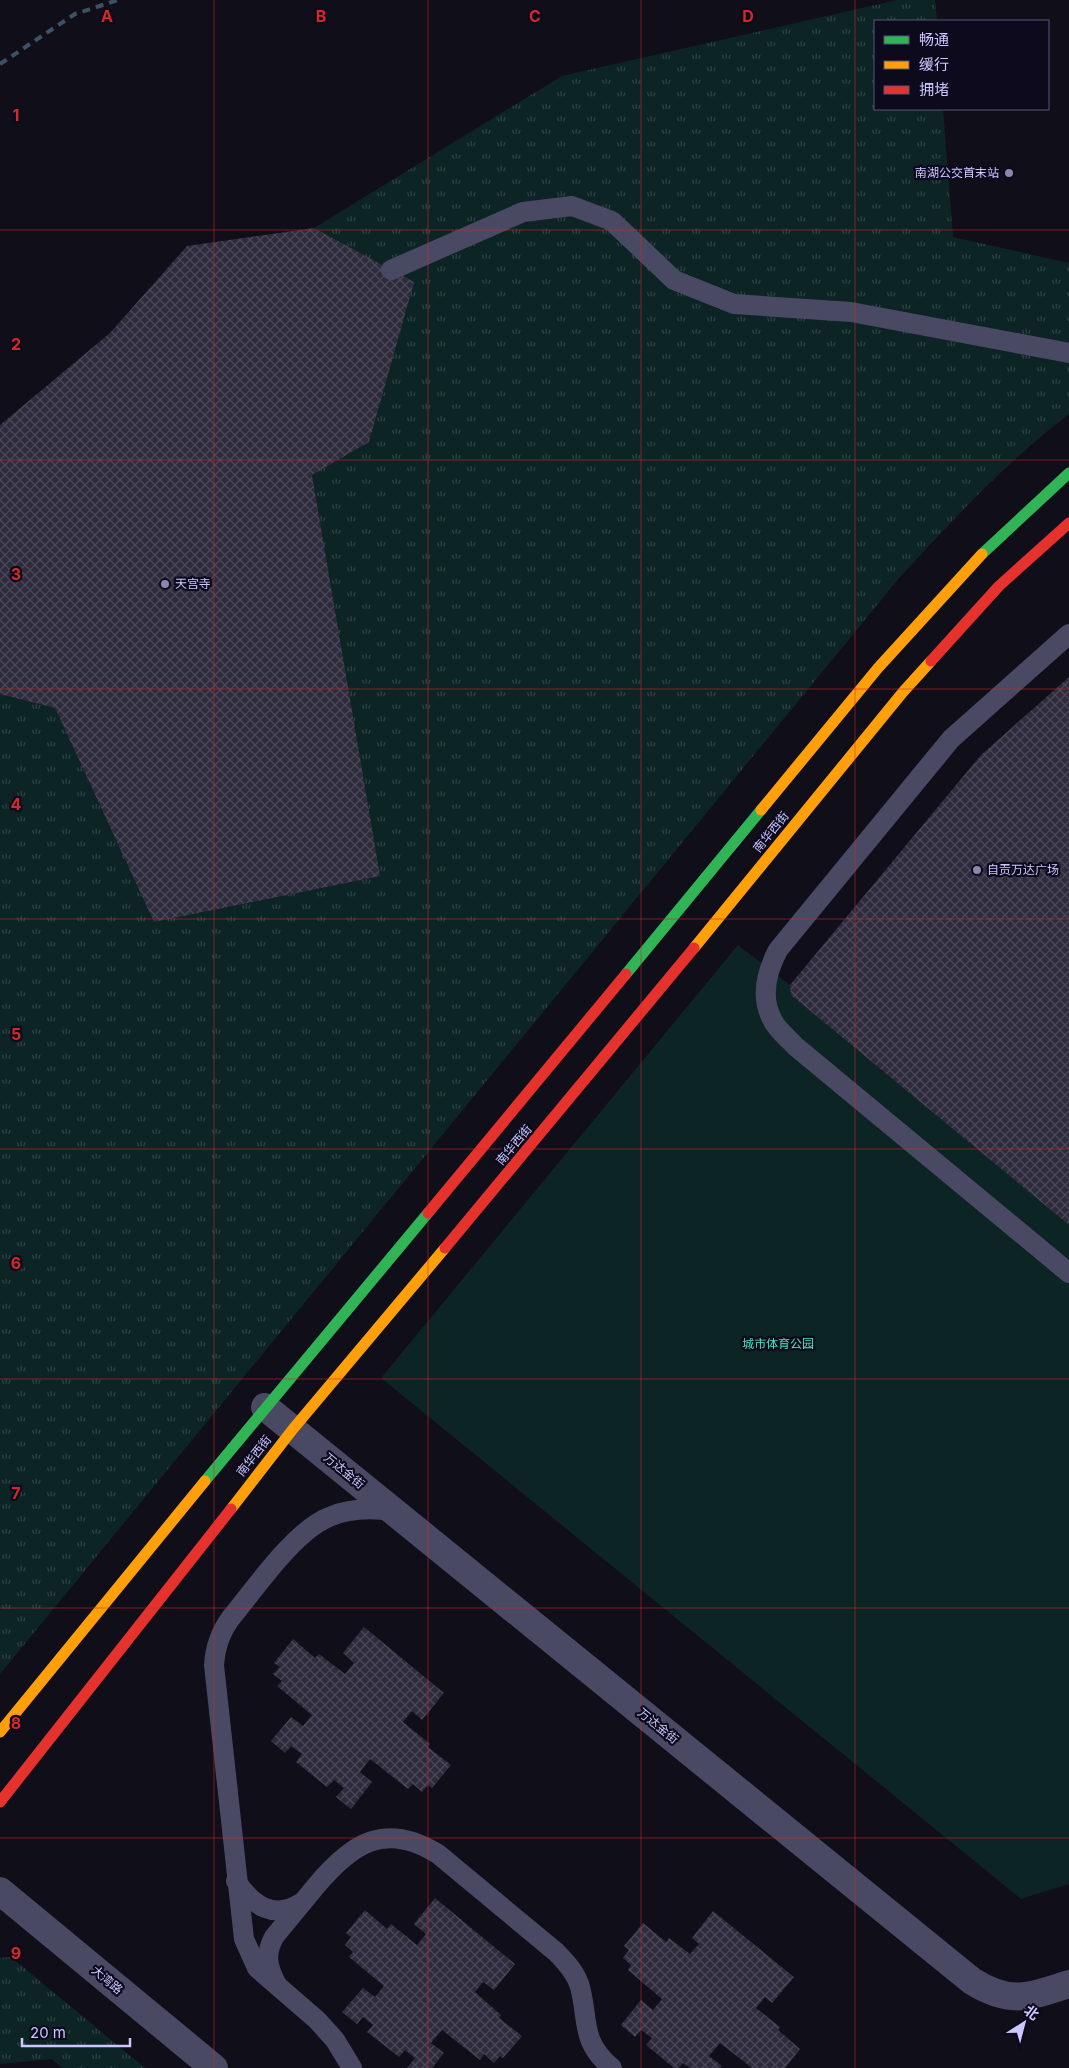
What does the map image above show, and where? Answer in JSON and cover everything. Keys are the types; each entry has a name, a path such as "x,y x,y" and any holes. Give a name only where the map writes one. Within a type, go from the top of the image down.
{"main road":[{"name":"南华西街","path":"0,1732 265,1407 581,1029 878,668 972,563 1069,473"},
{"name":"南华西街","path":"0,1802 292,1429 609,1052 904,692 999,586 1069,523"}],"street":[{"name":"万达金街","path":"265,1407 972,1981 1002,1996 1020,1996 1043,1992 1069,1984"},
{"name":"大湾路","path":"0,1891 214,2068"}],"lane":[{"path":"391,270 523,212 572,206 612,221 674,280 734,304 851,312 1069,352"},
{"path":"1069,634 951,739 778,950 771,964 765,989 772,1019 795,1046 1069,1273"},
{"path":"352,2068 335,2040 322,2025 257,1968 249,1954 241,1926 214,1665 215,1652 224,1627 292,1544 307,1531 328,1517 350,1511 372,1509 394,1512"},
{"path":"277,1987 268,1967 267,1955 269,1946 274,1937 335,1864 353,1850 369,1841 387,1838 407,1839 425,1846 438,1854 556,1952 571,1968 580,1987 587,2034 596,2050 612,2068"},
{"path":"236,1881 245,1894 265,1908 278,1911 291,1909 303,1902"}],"green space":[{"path":"897,0 935,0 937,20 874,20 874,110 943,110 953,237 1069,263 1069,414 1002,472 960,513 900,577 0,1674 0,694 55,708 154,922 379,876 312,475 369,442 413,282 314,228 562,76"},
{"name":"城市体育公园","path":"738,945 790,985 791,995 1069,1225 1069,1884 1021,1899 381,1378"},
{"path":"11,1957 145,2068 62,2068 52,2059 0,2064 0,1958"}],"building":[{"name":"天宫寺","path":"314,228 414,282 369,442 312,475 380,876 154,922 55,708 0,694 0,425 110,333 187,246"},
{"name":"自贡万达广场","path":"1069,677 1069,1225 791,995 790,985 981,755"},
{"path":"364,1627 444,1693 422,1720 412,1711 403,1722 430,1744 428,1747 451,1765 432,1788 428,1785 422,1792 413,1784 408,1789 370,1759 360,1772 372,1782 351,1809 336,1797 344,1788 334,1780 327,1787 296,1762 302,1754 291,1746 285,1753 271,1741 291,1717 303,1726 312,1715 277,1686 282,1681 273,1674 280,1667 274,1663 293,1639 315,1658 319,1654 345,1674 354,1663 343,1653"},
{"path":"435,1898 515,1964 494,1990 483,1982 475,1992 501,2015 499,2018 522,2036 503,2058 500,2056 494,2063 484,2054 480,2060 442,2030 431,2043 444,2053 432,2068 407,2068 415,2058 405,2050 399,2057 367,2032 373,2025 363,2017 357,2024 342,2012 363,1988 375,1997 384,1986 349,1957 353,1952 345,1945 351,1937 346,1933 365,1910 387,1929 391,1924 417,1945 426,1934 414,1924"},
{"path":"713,1911 794,1977 772,2003 765,1997 756,2008 780,2027 778,2030 800,2049 785,2068 752,2068 720,2043 709,2056 722,2066 720,2068 690,2068 683,2063 679,2068 674,2068 646,2045 652,2038 641,2030 635,2037 621,2025 641,2000 653,2010 662,1999 628,1970 631,1965 623,1958 629,1950 624,1946 643,1923 666,1942 669,1938 690,1954 699,1944 692,1938"}],"railway":[{"path":"0,64 75,14 118,0"}],"traffic: fast":[{"path":"982,554 1069,473"},
{"path":"626,974 761,810"},
{"path":"205,1481 428,1213"}],"traffic: slow":[{"path":"761,810 878,668 982,554"},
{"path":"694,948 903,692 931,661"},
{"path":"231,1509 293,1429 445,1248"},
{"path":"0,1732 205,1481"}],"traffic: jam":[{"path":"931,661 999,586 1069,523"},
{"path":"445,1248 694,948"},
{"path":"428,1213 626,974"},
{"path":"0,1802 231,1509"}],"place":[{"name":"南湖公交首末站","path":"1009,173"},
{"name":"天宫寺","path":"165,584"},
{"name":"自贡万达广场","path":"977,870"}]}
